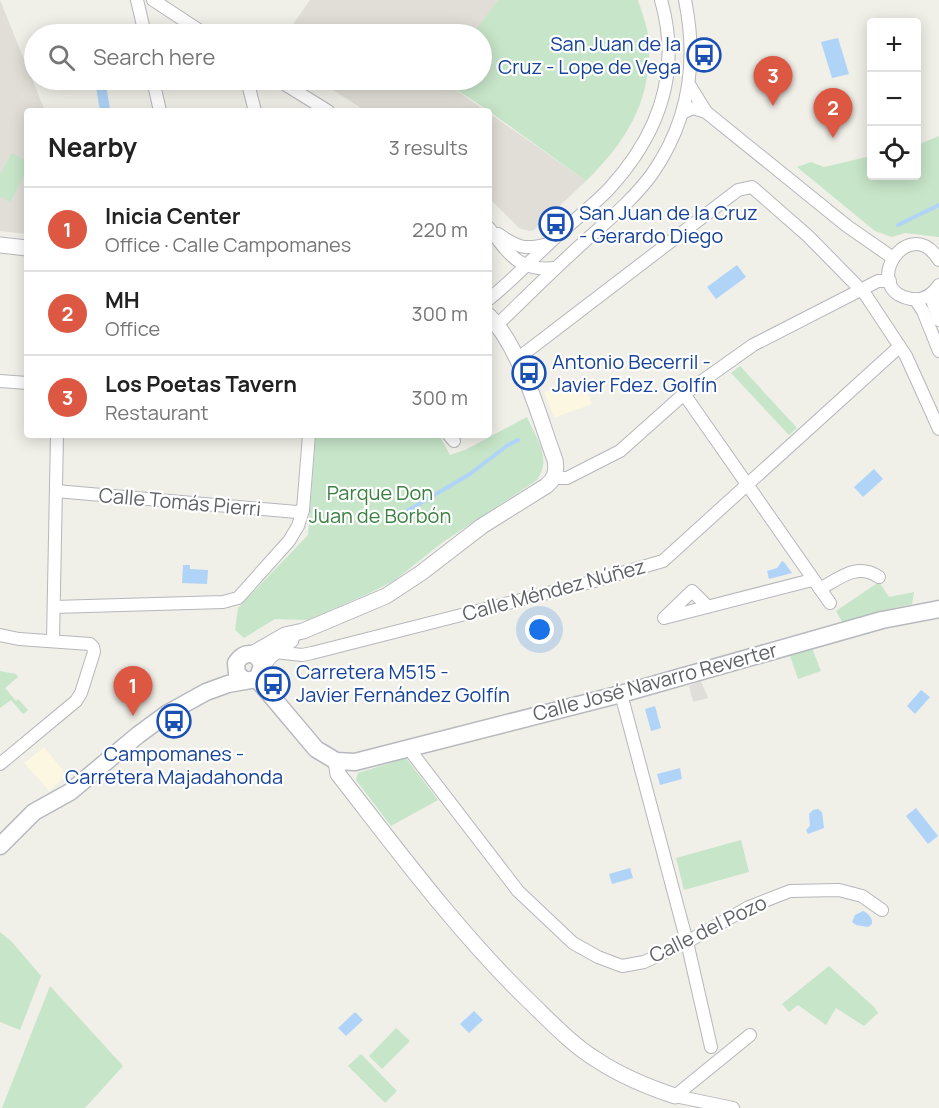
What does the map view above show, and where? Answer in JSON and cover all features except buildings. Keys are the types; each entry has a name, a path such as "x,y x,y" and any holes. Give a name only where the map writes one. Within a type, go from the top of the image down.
{"main road":[{"name":"Calle José Navarro Reverter","path":"336,761 355,762 621,694 882,620 939,609"},
{"path":"0,846 34,812 70,792 168,713 198,695 228,684 254,670 316,749 336,761"}],"street":[{"path":"137,0 143,24"},
{"path":"153,0 190,24"},
{"path":"492,296 607,191 630,164 649,134 662,103 669,70 668,41 661,0"},
{"path":"254,670 285,635 303,631 386,596 437,561 475,531 546,486 554,478 555,460 517,359 493,320 555,268 628,201 651,176 675,135 684,112 690,86 692,51 690,22 685,0"},
{"path":"690,86 706,112 840,220 892,258"},
{"path":"155,90 159,108"},
{"path":"249,90 254,108"},
{"path":"294,90 323,108"},
{"path":"684,112 693,108 706,112"},
{"path":"517,359 729,197 744,188 752,187 808,236 862,290 904,352 939,429"},
{"path":"492,230 514,245 525,248 549,244"},
{"path":"492,232 510,257 526,265 545,269 555,268"},
{"path":"0,245 24,248"},
{"path":"937,288 926,297 915,299 899,294 890,281 888,270 892,258 903,248 915,245 928,248 938,257"},
{"path":"509,281 512,271 510,257"},
{"path":"554,478 567,478 620,451 684,394 753,345 882,279 890,281"},
{"path":"937,288 933,303 939,320"},
{"path":"915,299 939,351"},
{"name":"Calle Méndez Núñez","path":"275,652 302,655 312,653 591,582 663,561 899,347"},
{"path":"0,381 24,383"},
{"path":"684,394 830,603"},
{"path":"53,640 57,438"},
{"path":"54,608 223,602 237,598 294,534 303,510 309,438"},
{"name":"Calle Tomás Pierri","path":"57,491 297,512 303,510"},
{"path":"708,607 816,584 855,570 871,571 879,577"},
{"path":"254,670 303,631"},
{"path":"0,635 19,639 90,644 94,652 81,693 76,701 0,764"},
{"path":"621,694 687,942 711,1047"},
{"name":"Calle del Pozo","path":"409,748 518,891 573,943 598,957 622,966 644,962 687,942 749,907 790,891 839,890 862,897 882,910"},
{"path":"336,761 338,774 454,923 495,968 577,1046 597,1060 641,1084 675,1096 733,1108"},
{"path":"675,1096 750,1035"}],"shaded area":[{"path":"0,0 24,59 24,90 36,90 44,108 24,108 24,234 0,231"},
{"path":"310,0 498,0 481,24 293,24"},
{"path":"333,90 456,90 482,108 361,108"},
{"path":"492,115 586,181 534,230 519,228 492,201"},
{"path":"582,378 592,404 554,418 544,392"},
{"path":"701,681 708,698 693,702 689,686"},
{"path":"44,747 67,775 49,791 24,763"}],"green space":[{"path":"498,0 638,0 649,41 649,62 641,101 625,135 614,151 586,181 492,113 492,108 484,108 457,90 492,90 492,24 480,24"},
{"path":"939,136 939,237 905,233 892,237 875,231 797,167 811,162 824,167 867,157 867,180 921,180 921,143"},
{"path":"12,153 24,159 24,176 10,202 0,196 0,175"},
{"path":"740,366 797,428 789,435 731,373"},
{"name":"Parque Don Juan de Borbón","path":"527,417 539,441 543,456 541,472 537,480 443,542 395,580 372,592 308,620 275,619 244,638 235,630 238,608 308,535 316,438 441,438 450,455 492,438 492,436"},
{"path":"879,582 889,597 914,592 912,604 885,610 844,625 836,611"},
{"path":"812,648 821,671 798,679 790,656"},
{"path":"0,671 16,674 18,677 5,688 28,710 23,714 11,700 0,708"},
{"path":"406,758 438,800 391,826 356,780 358,773"},
{"path":"741,840 749,872 684,890 676,858"},
{"path":"0,932 12,942 41,976 20,1030 0,1022"},
{"path":"829,966 878,1013 864,1026 836,1008 826,1025 798,1005 789,1012 782,1004"},
{"path":"50,986 123,1066 85,1108 2,1108"},
{"path":"396,1028 410,1041 382,1069 369,1056"},
{"path":"361,1054 397,1091 385,1103 348,1066"}],"water":[{"path":"838,38 849,74 832,78 821,42"},
{"path":"96,90 107,90 110,108 100,108"},
{"path":"737,265 746,277 716,299 707,287"},
{"path":"874,469 883,479 863,497 854,487"},
{"path":"782,561 792,573 769,579 767,571 777,568"},
{"path":"183,565 190,565 190,569 208,570 207,584 182,583"},
{"path":"921,690 930,697 915,714 907,706"},
{"path":"655,706 661,728 651,731 645,709"},
{"path":"680,768 682,779 660,785 657,774"},
{"path":"916,808 938,836 928,844 906,816"},
{"path":"818,809 822,812 824,828 808,834 806,830 810,826 809,814"},
{"path":"630,868 633,878 612,884 609,874"},
{"path":"863,911 872,920 872,924 868,927 852,922 855,915"},
{"path":"474,1011 483,1020 469,1033 460,1024"},
{"path":"355,1012 363,1020 346,1036 338,1028"}],"waterway":[{"path":"898,225 939,205"},
{"path":"391,523 397,517 470,474 518,440"}],"place":[{"name":"San Juan de la Cruz - Lope de Vega","path":"704,55"},
{"name":"Los Poetas Tavern","path":"773,106"},
{"name":"MH","path":"833,138"},
{"name":"San Juan de la Cruz - Gerardo Diego","path":"556,224"},
{"name":"Antonio Becerril - Javier Fdez. Golfín","path":"529,373"},
{"name":"Carretera M515 - Javier Fernández Golfín","path":"273,684"},
{"name":"Inicia Center","path":"133,716"},
{"name":"Campomanes - Carretera Majadahonda","path":"174,721"}]}
